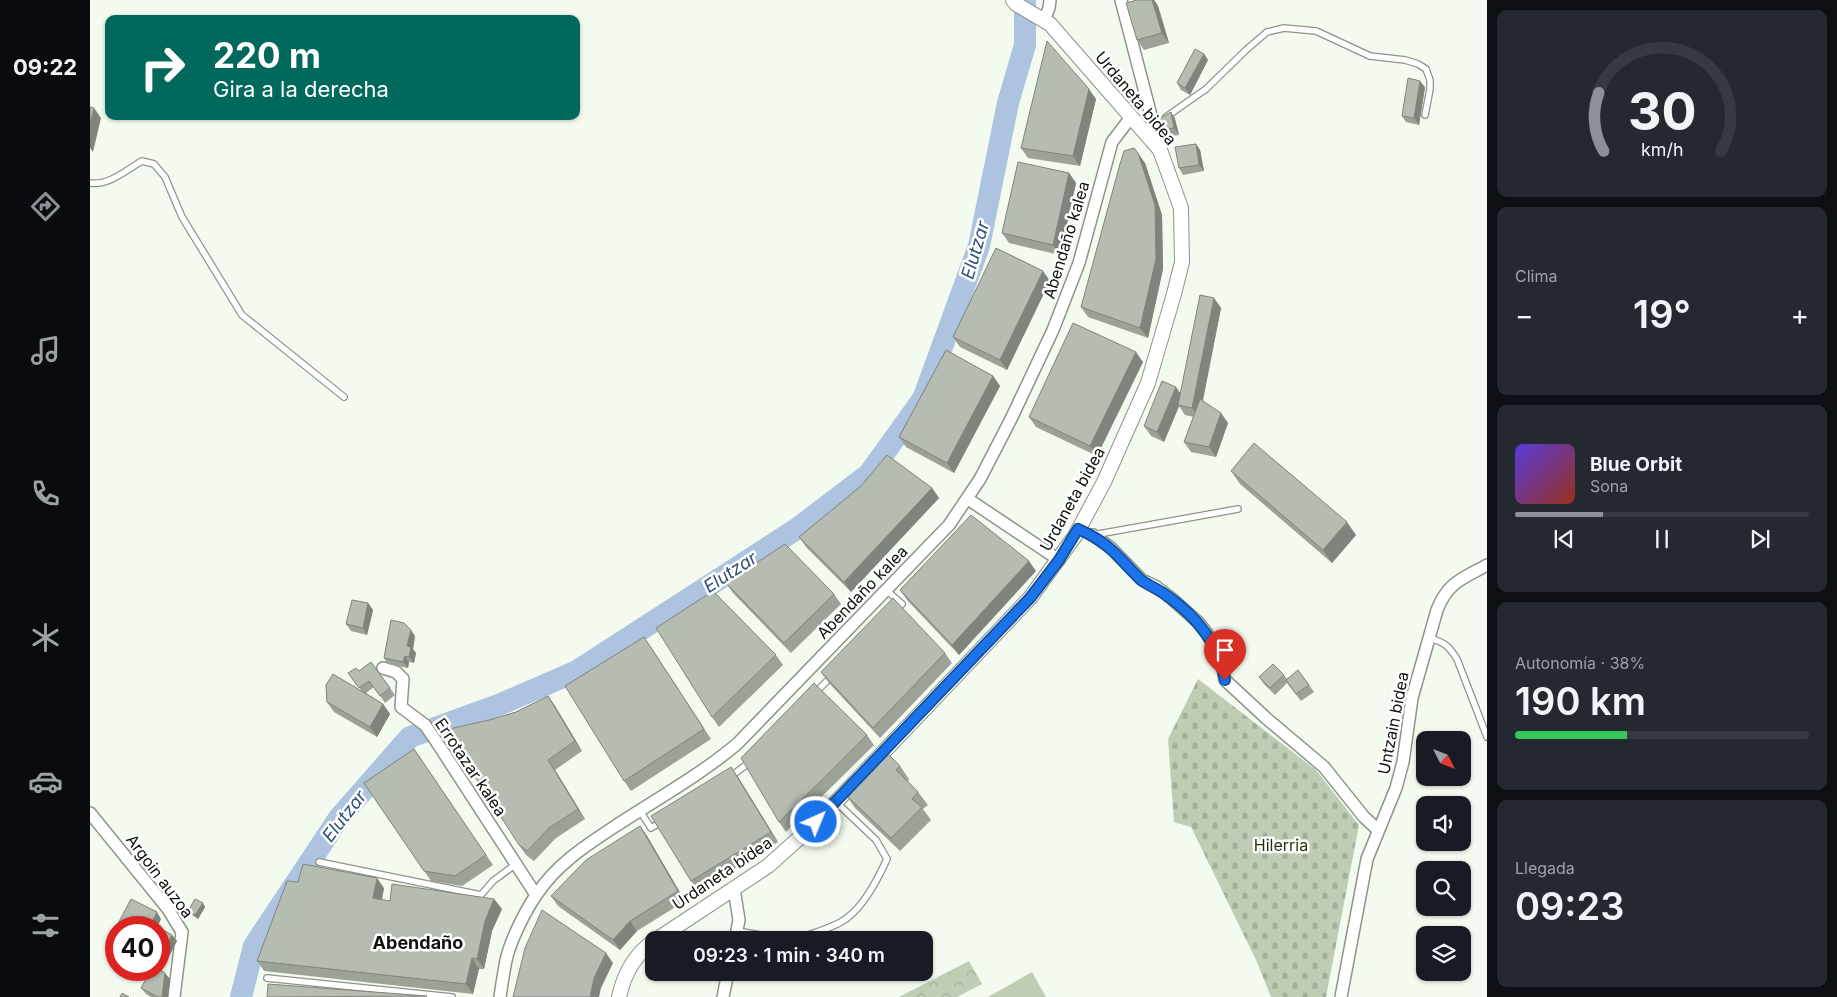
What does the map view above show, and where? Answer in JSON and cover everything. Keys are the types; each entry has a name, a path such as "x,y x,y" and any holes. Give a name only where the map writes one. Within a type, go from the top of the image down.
{"street":[{"path":"1041,18 1049,8 1050,0"},
{"path":"1121,0 1160,150"},
{"name":"Urdaneta bidea","path":"670,931 768,866 791,846 836,802 1030,598 1059,560 1078,529 1108,474 1148,383 1172,304 1182,262 1181,208 1160,150 1086,65 1041,18 1014,2"},
{"name":"Abendaño kalea","path":"500,997 508,954 536,895 553,873 584,846 714,762 737,744 949,525 968,499 1011,419 1054,330 1079,263 1112,142 1131,117"},
{"path":"968,499 1059,560"},
{"path":"1092,535 1111,548 1142,580 1155,586 1171,598 1198,623 1215,646 1225,680 1324,767 1364,818 1378,830"},
{"name":"Untzain bidea","path":"1341,997 1367,859 1389,808 1401,771 1412,698 1443,596 1452,585 1487,565"},
{"name":"Errotazar kalea","path":"383,668 396,672 403,679 401,707 425,725 536,895"},
{"name":"Argoin auzoa","path":"90,813 168,908 182,932 174,997"},
{"path":"734,889 739,920 737,931"},
{"name":"Urdaneta bidea","path":"619,997 628,969 635,958 645,950"},
{"path":"723,997 726,981"}],"lane":[{"path":"1154,125 1206,89 1267,32 1284,28 1316,31 1370,56 1405,60 1418,64 1426,69 1430,80 1425,115"},
{"path":"90,183 106,182 142,161 154,164 165,177 182,217 242,315 344,397"},
{"path":"1078,529 1092,535 1238,509"},
{"path":"886,590 902,604 888,618"},
{"path":"1429,638 1449,647 1457,659 1487,737"},
{"path":"809,699 836,672"},
{"path":"728,779 757,754"},
{"path":"816,931 842,921 860,905 879,876 887,859 876,840 836,802"},
{"path":"640,810 651,828 666,818"},
{"path":"319,862 482,895 493,881 516,864"},
{"path":"266,978 452,997"}],"green space":[{"name":"Hilerria","path":"1198,679 1316,770 1359,825 1326,997 1271,997 1256,960 1191,827 1174,822 1168,739"},
{"path":"969,961 982,984 957,997 899,997"},
{"path":"1032,972 1046,997 988,997"}],"building":[{"path":"1137,0 1152,0 1162,33 1137,40 1126,3"},
{"path":"1047,41 1089,89 1073,156 1021,148"},
{"path":"1195,49 1204,54 1185,88 1177,83"},
{"path":"1408,78 1420,81 1414,118 1402,116"},
{"path":"90,107 94,108 90,125"},
{"path":"1171,112 1174,128 1160,130 1158,119"},
{"path":"1196,144 1199,165 1179,168 1175,147"},
{"path":"1134,148 1138,153 1155,205 1156,259 1140,328 1081,307 1124,151"},
{"path":"1018,162 1069,173 1053,245 1002,233"},
{"path":"996,248 1043,271 1000,360 953,337"},
{"path":"1200,295 1214,298 1192,408 1178,405"},
{"path":"1073,323 1136,352 1090,446 1029,417"},
{"path":"946,350 993,376 947,463 899,437"},
{"path":"1162,381 1176,387 1157,432 1144,426"},
{"path":"1200,399 1221,413 1209,447 1184,442"},
{"path":"1254,443 1347,522 1323,550 1231,471"},
{"path":"887,455 932,488 844,582 799,537 861,486"},
{"path":"971,515 1029,561 952,645 900,590"},
{"path":"785,544 834,594 784,643 726,583"},
{"path":"713,591 776,655 712,717 656,628"},
{"path":"893,598 945,653 873,728 821,672"},
{"path":"352,600 368,603 363,628 346,624"},
{"path":"391,620 404,623 411,630 407,646 411,647 409,657 405,656 403,662 384,658"},
{"path":"644,637 704,729 624,781 565,686"},
{"path":"371,662 390,688 380,696 369,681 359,688 348,673 356,668 359,671"},
{"path":"1273,664 1284,675 1270,688 1259,677"},
{"path":"1298,670 1309,685 1296,694 1286,680"},
{"path":"333,674 383,704 370,727 327,702 326,685"},
{"path":"814,683 867,735 779,822 741,758"},
{"path":"548,696 575,741 548,760 578,809 549,828 527,851 519,845 445,730 516,712"},
{"path":"414,749 486,855 455,876 424,871 364,783"},
{"path":"888,754 900,766 896,770 918,792 912,799 922,807 891,838 846,795"},
{"path":"731,767 771,832 691,881 651,816"},
{"path":"640,826 678,891 630,921 613,940 551,896 586,860"},
{"path":"303,864 377,878 373,898 390,901 392,884 494,899 485,921 477,959 472,958 466,984 257,961 287,881 298,882"},
{"path":"131,899 157,912 155,916 122,916"},
{"path":"195,899 203,903 195,915 188,911"},
{"path":"542,910 606,953 594,978 590,997 513,997 525,948"},
{"path":"145,981 164,981 162,997 158,997 141,988"},
{"path":"268,984 427,996 267,997"},
{"path":"122,993 129,997 120,997"}],"waterway":[{"name":"Elutzar","path":"241,997 254,946 339,818 410,737 501,704 577,671 798,528 869,474 923,399 979,246 1008,103 1025,45 1025,0"}],"district":[{"name":"Abendaño","path":"418,942"}],"route":[{"path":"816,822 1030,598 1059,560 1078,529 1092,535 1111,548 1142,580 1155,586 1171,598 1198,623 1215,646 1225,680"}]}
